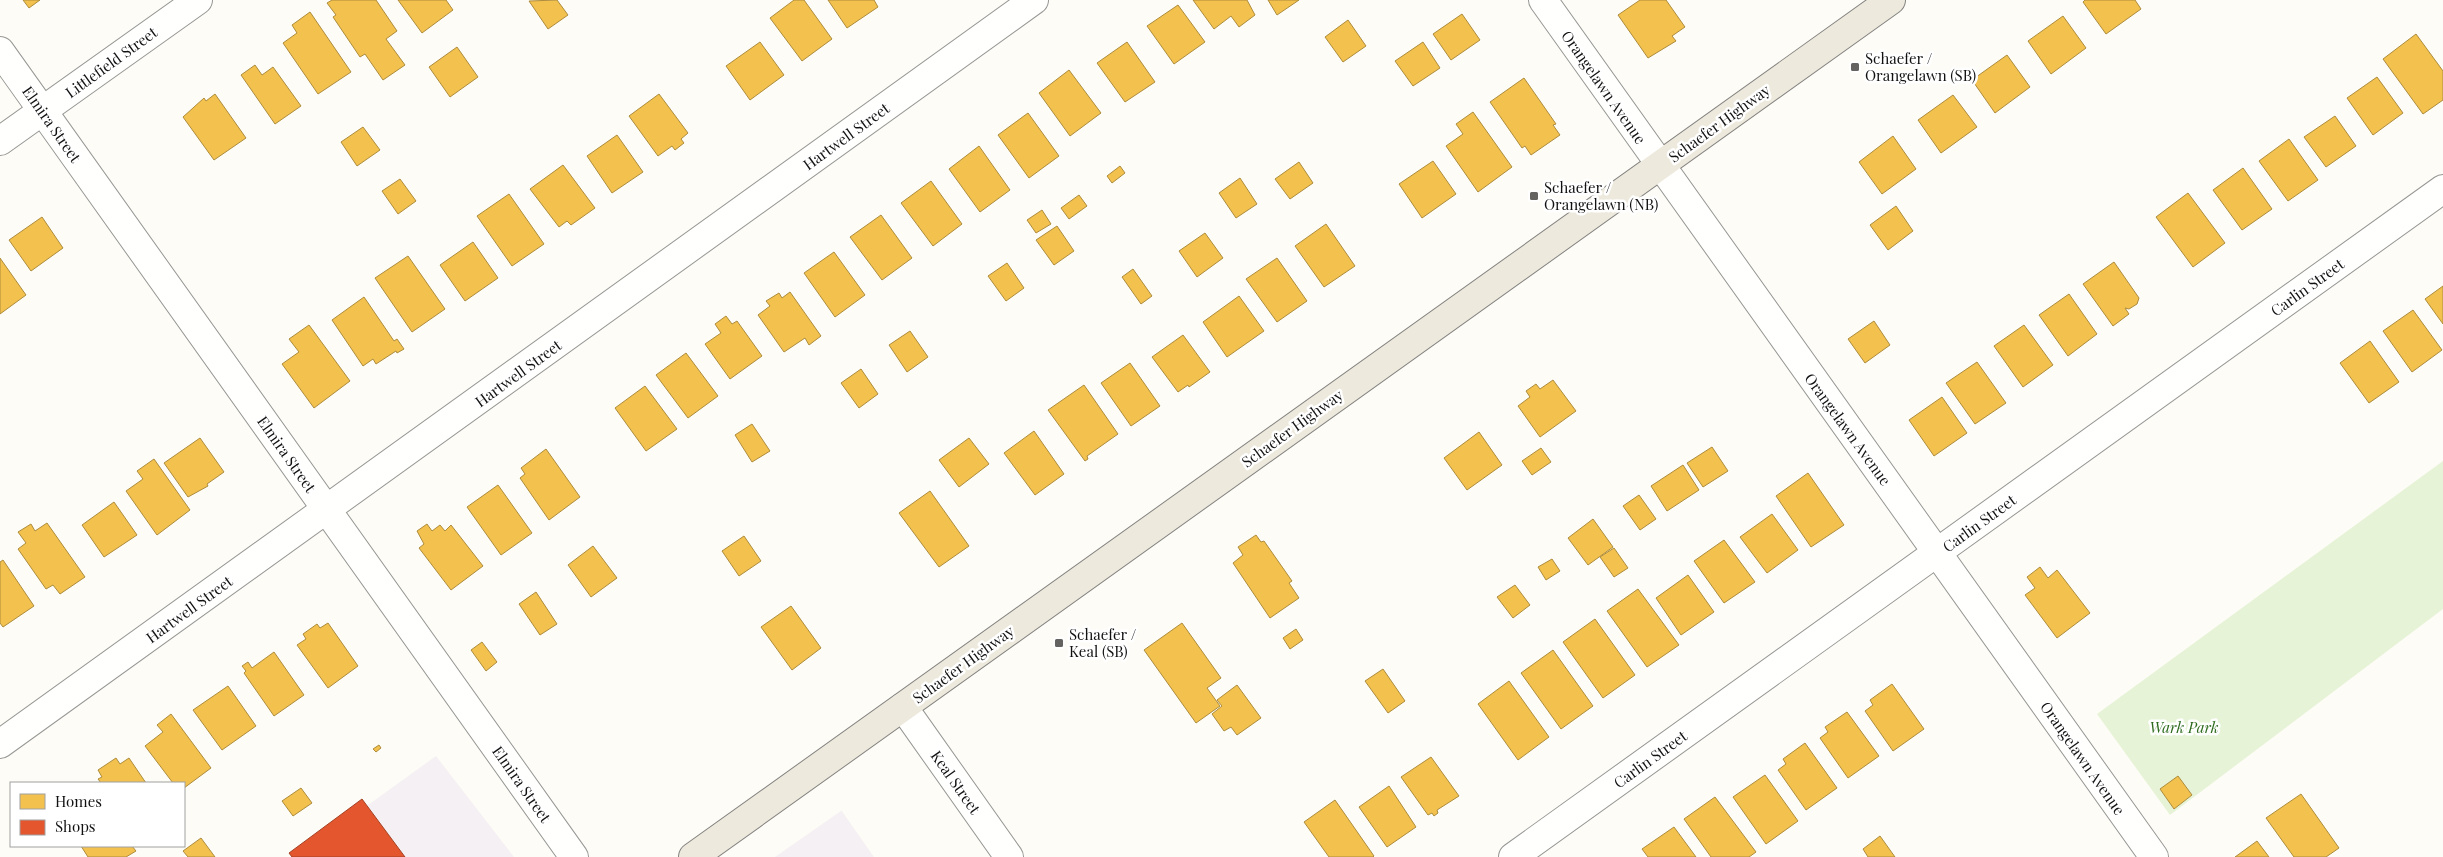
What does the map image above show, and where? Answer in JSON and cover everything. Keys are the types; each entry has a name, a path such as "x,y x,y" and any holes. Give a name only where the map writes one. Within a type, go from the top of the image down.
{"main road":[{"name":"Schaefer Highway","path":"693,857 1891,0"}],"street":[{"name":"Littlefield Street","path":"0,141 198,0"},
{"name":"Hartwell Street","path":"0,744 1034,0"},
{"name":"Orangelawn Avenue","path":"1543,0 2154,857"},
{"name":"Elmira Street","path":"0,51 574,857"},
{"name":"Carlin Street","path":"1514,857 2443,189"},
{"name":"Keal Street","path":"903,707 1009,857"}],"shaded area":[{"path":"436,756 514,857 296,857"},
{"path":"841,811 874,857 775,857"}],"green space":[{"name":"Wark Park","path":"2443,461 2443,609 2170,815 2097,714"}],"building: Homes":[{"path":"23,0 40,0 29,8"},
{"path":"332,0 376,0 397,31 386,39 405,65 383,80 365,54 360,57 333,17 336,15 327,3"},
{"path":"398,0 446,0 453,10 422,33"},
{"path":"557,0 568,15 548,29 529,1"},
{"path":"794,0 804,0 832,39 802,61 770,18"},
{"path":"828,0 874,0 878,7 847,28"},
{"path":"1193,0 1247,0 1255,15 1239,27 1231,16 1214,29"},
{"path":"1268,0 1299,0 1277,15"},
{"path":"1640,0 1666,0 1685,27 1672,36 1676,41 1648,58 1618,15"},
{"path":"2085,0 2135,0 2141,9 2106,34 2083,2"},
{"path":"1178,5 1205,42 1174,64 1147,26"},
{"path":"310,12 351,72 318,94 283,43 297,33 292,25"},
{"path":"1462,14 1480,40 1451,60 1433,34"},
{"path":"2063,16 2086,48 2051,74 2028,41"},
{"path":"1348,20 1366,46 1343,62 1325,37"},
{"path":"2416,34 2443,71 2443,100 2423,114 2383,59"},
{"path":"760,42 784,75 750,100 726,66"},
{"path":"1127,42 1155,82 1125,102 1097,63"},
{"path":"1423,42 1440,68 1413,86 1395,61"},
{"path":"457,47 478,77 450,97 429,67"},
{"path":"2007,55 2030,87 1995,113 1972,80"},
{"path":"255,65 262,75 273,67 301,106 275,124 241,75"},
{"path":"1069,70 1101,113 1070,136 1039,93"},
{"path":"2377,77 2403,113 2373,135 2347,98"},
{"path":"1524,78 1556,124 1553,125 1560,135 1531,155 1525,146 1522,148 1490,102"},
{"path":"215,94 246,138 214,160 183,117 204,98 206,101"},
{"path":"659,94 688,133 681,139 684,143 675,150 672,146 658,156 629,116"},
{"path":"1953,95 1977,127 1941,153 1918,120"},
{"path":"1473,112 1512,167 1478,192 1446,146 1463,134 1456,124"},
{"path":"1028,113 1059,156 1029,178 998,135"},
{"path":"2335,116 2356,146 2326,167 2304,137"},
{"path":"363,127 380,150 357,166 341,142"},
{"path":"617,135 643,172 612,193 587,156"},
{"path":"1893,136 1916,169 1882,194 1859,162"},
{"path":"2289,139 2318,180 2288,201 2259,161"},
{"path":"979,146 1010,190 980,212 949,169"},
{"path":"1433,161 1456,194 1422,218 1399,184"},
{"path":"1299,162 1313,183 1290,199 1275,179"},
{"path":"563,165 595,208 571,225 567,221 559,227 530,189"},
{"path":"1120,166 1125,173 1112,183 1107,176"},
{"path":"2243,168 2272,209 2242,230 2213,190"},
{"path":"1240,178 1257,204 1236,218 1219,193"},
{"path":"400,179 416,201 398,214 382,191"},
{"path":"931,181 962,224 933,246 901,203"},
{"path":"2188,193 2225,243 2193,267 2156,217"},
{"path":"509,194 544,244 512,266 477,216"},
{"path":"1079,195 1087,206 1069,219 1061,208"},
{"path":"1896,206 1913,231 1888,250 1870,225"},
{"path":"1042,210 1051,224 1036,233 1027,220"},
{"path":"881,215 912,258 882,280 850,237"},
{"path":"42,217 63,248 31,271 9,240"},
{"path":"1326,224 1355,266 1324,287 1295,246"},
{"path":"1057,226 1074,251 1054,265 1036,240"},
{"path":"1205,233 1223,258 1197,277 1179,251"},
{"path":"473,242 498,278 465,301 440,265"},
{"path":"834,252 865,295 835,317 804,273"},
{"path":"408,256 445,309 412,332 375,278"},
{"path":"0,258 26,295 0,314"},
{"path":"1277,258 1307,301 1277,322 1246,279"},
{"path":"2114,262 2139,298 2137,304 2129,309 2125,308 2129,314 2113,326 2083,284"},
{"path":"1007,263 1024,288 1006,301 988,276"},
{"path":"1133,269 1152,296 1141,304 1122,277"},
{"path":"2443,286 2443,324 2425,299"},
{"path":"790,292 821,336 809,345 805,338 784,352 758,315 770,306 766,301 779,293 782,298"},
{"path":"2069,294 2097,334 2068,356 2039,315"},
{"path":"1239,296 1264,331 1227,357 1203,322"},
{"path":"364,297 394,341 397,339 404,349 397,353 396,351 376,364 373,359 363,366 332,320"},
{"path":"2413,310 2442,350 2412,372 2383,331"},
{"path":"726,316 732,324 737,321 762,356 730,379 705,344 721,333 715,324"},
{"path":"1874,321 1890,345 1865,363 1848,339"},
{"path":"309,325 350,381 314,408 282,364 299,352 289,339"},
{"path":"2024,325 2053,365 2023,387 1994,346"},
{"path":"910,331 928,357 907,372 889,345"},
{"path":"1183,335 1210,372 1189,387 1188,385 1178,392 1152,357"},
{"path":"2370,341 2399,382 2369,403 2340,363"},
{"path":"686,353 718,396 688,418 656,375"},
{"path":"1977,362 2006,403 1975,424 1946,383"},
{"path":"1130,363 1160,406 1131,426 1101,383"},
{"path":"861,369 878,394 859,408 841,383"},
{"path":"1553,380 1576,411 1540,437 1518,406 1530,397 1526,391 1536,384 1540,389"},
{"path":"1084,385 1118,434 1087,456 1088,459 1085,461 1048,410"},
{"path":"645,386 677,429 646,451 615,408"},
{"path":"1942,397 1967,433 1934,456 1909,420"},
{"path":"752,424 770,451 752,462 735,435"},
{"path":"1034,431 1064,474 1035,495 1004,453"},
{"path":"1479,432 1502,465 1467,490 1444,458"},
{"path":"200,438 224,472 207,484 208,486 188,497 164,463"},
{"path":"969,438 989,464 959,487 939,460"},
{"path":"1712,447 1728,471 1703,487 1687,463"},
{"path":"1541,448 1551,462 1532,475 1522,461"},
{"path":"546,449 580,497 549,520 520,478 525,474 521,468"},
{"path":"154,459 190,510 157,535 126,491 143,479 137,471"},
{"path":"1683,465 1699,490 1667,511 1651,486"},
{"path":"1808,473 1844,525 1811,547 1776,496"},
{"path":"498,485 532,533 501,555 467,507"},
{"path":"930,491 969,546 939,567 899,513"},
{"path":"1639,495 1656,519 1640,530 1623,506"},
{"path":"114,502 137,535 104,557 82,525"},
{"path":"1772,514 1798,550 1767,573 1740,537"},
{"path":"1593,519 1613,547 1588,565 1568,538"},
{"path":"47,523 85,577 60,594 53,585 46,589 18,549 26,543 18,532 31,524 35,531"},
{"path":"427,524 432,531 440,525 445,531 451,525 483,566 451,590 419,548 424,544 417,531"},
{"path":"1256,535 1261,542 1264,541 1292,581 1289,583 1299,598 1270,618 1233,563 1243,555 1238,547"},
{"path":"744,536 761,561 739,576 722,551"},
{"path":"1724,540 1755,582 1724,603 1694,561"},
{"path":"593,546 617,578 591,597 568,565"},
{"path":"1614,548 1628,568 1614,577 1600,557"},
{"path":"1552,559 1560,571 1546,580 1538,567"},
{"path":"3,560 34,606 3,627 0,623 0,562"},
{"path":"2040,567 2048,578 2057,570 2090,613 2057,638 2025,595 2035,588 2027,577"},
{"path":"1688,575 1714,612 1681,635 1656,598"},
{"path":"1515,585 1530,605 1513,618 1497,597"},
{"path":"1638,589 1679,645 1647,667 1607,611"},
{"path":"536,592 557,624 540,635 519,604"},
{"path":"791,606 821,648 792,670 761,627"},
{"path":"1595,619 1635,675 1603,698 1563,642"},
{"path":"328,623 358,666 328,688 297,645 306,639 303,634 317,624 320,628"},
{"path":"1182,623 1221,678 1207,688 1220,706 1196,723 1144,650"},
{"path":"1296,629 1303,640 1290,649 1283,638"},
{"path":"482,642 497,662 486,671 471,650"},
{"path":"1553,650 1593,706 1561,729 1521,673"},
{"path":"274,652 304,695 274,716 244,673 246,671 242,666 248,662 252,668"},
{"path":"1383,669 1405,701 1388,713 1365,681"},
{"path":"1509,681 1549,737 1518,760 1478,704"},
{"path":"1892,684 1924,729 1893,751 1865,711 1873,705 1870,700"},
{"path":"1237,685 1261,718 1237,735 1231,727 1224,731 1212,714 1222,706 1217,700"},
{"path":"228,686 256,726 222,750 193,710"},
{"path":"1847,712 1879,756 1848,778 1820,738 1828,732 1825,727"},
{"path":"171,714 211,768 185,787 185,782 172,782 145,746 163,732 157,725"},
{"path":"1805,743 1837,788 1806,810 1778,770 1786,764 1783,759"},
{"path":"379,745 381,748 376,752 373,749"},
{"path":"1431,757 1459,796 1437,810 1438,813 1434,816 1432,813 1428,815 1401,777"},
{"path":"116,758 120,764 129,758 145,782 100,782 98,779 102,777 98,770"},
{"path":"1765,775 1798,821 1766,844 1733,797"},
{"path":"2178,776 2192,795 2174,809 2160,789"},
{"path":"1389,786 1416,827 1387,847 1359,807"},
{"path":"301,788 312,803 293,816 282,801"},
{"path":"2301,794 2339,848 2326,857 2294,857 2266,818"},
{"path":"1715,797 1756,852 1749,857 1711,857 1684,819"},
{"path":"1335,800 1373,857 1329,857 1304,822"},
{"path":"1674,827 1696,857 1648,857 1642,849"},
{"path":"1880,836 1895,857 1868,857 1863,849"},
{"path":"201,838 215,857 188,857 183,851"},
{"path":"2257,841 2269,857 2235,857"},
{"path":"82,847 133,847 136,851 126,857 88,857"}],"building: Shops":[{"path":"362,799 405,857 292,857 289,853"}],"place":[{"name":"Schaefer / Orangelawn (SB)","path":"1855,67"},
{"name":"Schaefer / Orangelawn (NB)","path":"1534,196"},
{"name":"Schaefer / Keal (SB)","path":"1059,643"}]}
